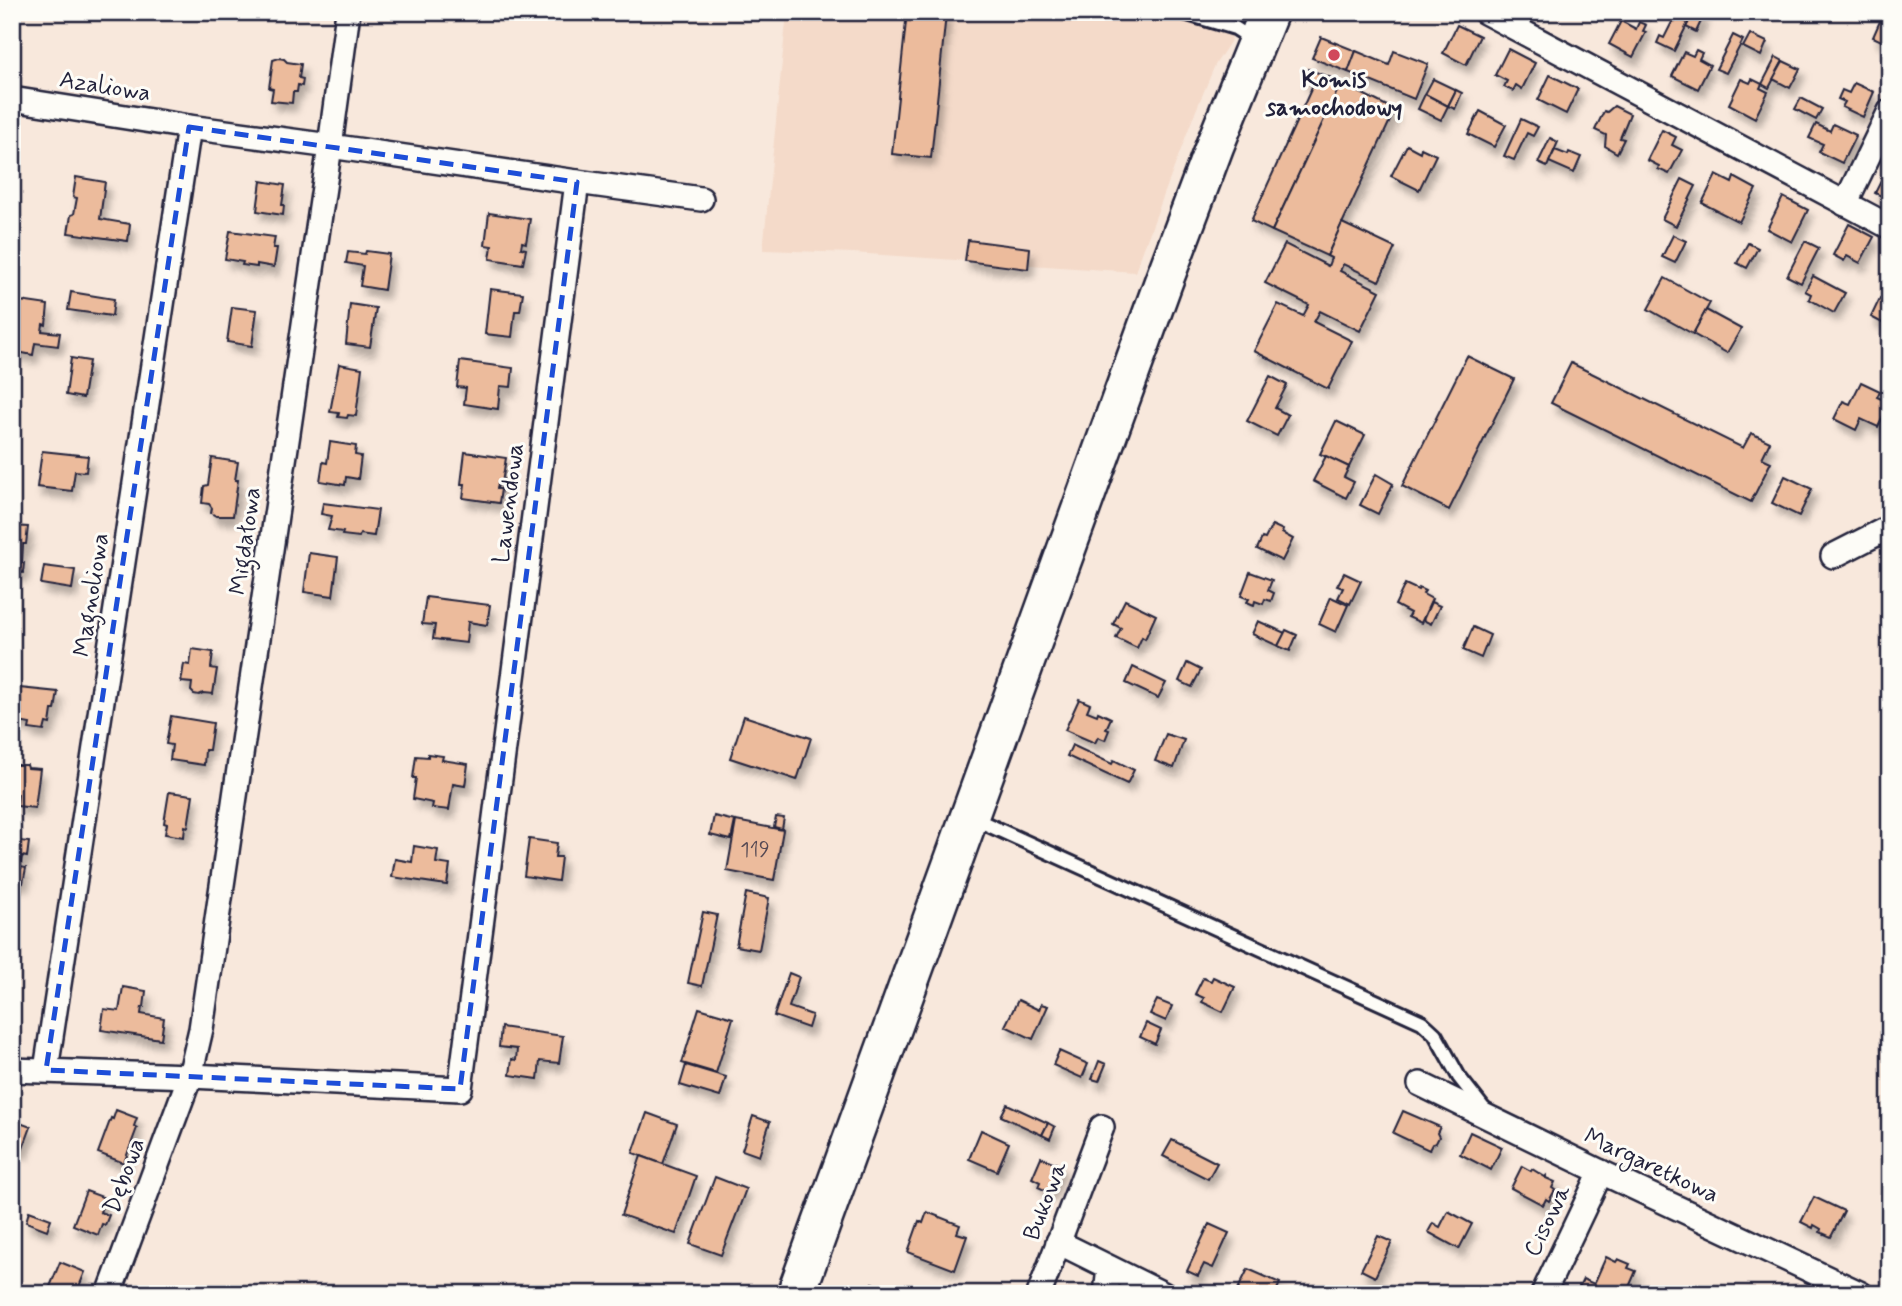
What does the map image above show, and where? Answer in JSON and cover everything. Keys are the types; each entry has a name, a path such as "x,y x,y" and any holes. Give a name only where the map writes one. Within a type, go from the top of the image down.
{"main road":[{"path":"796,1294 1163,283 1263,27"}],"street":[{"name":"Migdałowa","path":"190,1076 201,1029 348,12"},
{"path":"1485,12 1890,226"},
{"name":"Azaliowa","path":"12,99 330,146"},
{"path":"1845,204 1890,111"},
{"name":"Magnoliowa","path":"46,1070 189,127"},
{"path":"330,146 701,199"},
{"name":"Lawendowa","path":"190,1076 460,1089 577,182"},
{"path":"1833,556 1890,527"},
{"path":"12,1070 190,1076"},
{"name":"Dębowa","path":"110,1294 190,1076"},
{"name":"Margaretkowa","path":"1420,1084 1861,1294"},
{"name":"Bukowa","path":"1040,1294 1102,1127"},
{"name":"Cisowa","path":"1543,1294 1601,1172"},
{"path":"1058,1242 1163,1294"},
{"path":"1106,1294 1110,1268"}],"lane":[{"path":"1181,12 1235,28 1263,27"},
{"path":"969,816 1422,1022 1435,1034 1460,1077 1490,1118"}],"highlighted area":[{"path":"189,127 577,182 460,1089 46,1070"}],"shaded area":[{"path":"787,12 1241,12 1230,42 1215,65 1192,120 1135,272 853,253 763,250"}],"building":[{"path":"907,12 946,14 931,158 892,154"},
{"path":"1694,12 1704,15 1696,32 1686,27"},
{"path":"1884,12 1890,12 1890,45 1873,37"},
{"path":"1675,16 1688,23 1674,51 1657,43 1660,36 1664,38"},
{"path":"1621,21 1636,29 1639,22 1646,25 1643,31 1646,32 1633,57 1609,44"},
{"path":"1457,25 1480,36 1466,65 1443,53"},
{"path":"1750,34 1767,42 1761,56 1743,47"},
{"path":"1733,35 1743,40 1726,73 1716,69"},
{"name":"Komis samochodowy","path":"1321,37 1356,51 1348,72 1312,58"},
{"path":"1508,49 1535,63 1522,89 1516,85 1513,91 1504,87 1507,81 1495,75"},
{"path":"1696,50 1702,53 1699,59 1710,65 1698,89 1672,76 1684,52 1693,56"},
{"path":"1356,51 1389,65 1394,51 1428,64 1414,99 1348,72"},
{"path":"1776,57 1783,61 1769,88 1762,84"},
{"path":"279,58 301,64 299,78 303,79 302,86 298,85 297,92 293,92 292,103 271,101 273,89 269,88 273,60"},
{"path":"1783,61 1800,69 1790,88 1773,79"},
{"path":"1308,69 1342,82 1272,231 1251,221 1313,85 1303,81"},
{"path":"1550,75 1578,89 1566,114 1538,100"},
{"path":"1433,79 1456,90 1448,106 1425,94"},
{"path":"1741,79 1750,83 1752,79 1762,84 1760,88 1768,92 1755,118 1729,104"},
{"path":"1341,83 1395,110 1327,256 1272,231"},
{"path":"1854,83 1874,92 1863,117 1842,107 1845,102 1838,99 1842,90 1849,93"},
{"path":"1456,90 1462,93 1455,109 1448,106"},
{"path":"1425,94 1448,106 1441,120 1418,109"},
{"path":"1801,98 1822,109 1816,120 1795,109"},
{"path":"1614,106 1630,114 1620,138 1624,139 1617,153 1605,146 1606,135 1595,130 1604,111 1607,112"},
{"path":"1480,111 1506,125 1494,147 1468,134"},
{"path":"1521,119 1538,127 1533,136 1527,133 1514,160 1504,156"},
{"path":"1816,124 1830,131 1833,124 1856,135 1842,163 1819,152 1823,144 1809,138"},
{"path":"1662,130 1676,137 1672,145 1682,150 1669,174 1647,160"},
{"path":"1550,138 1558,142 1547,167 1538,163"},
{"path":"1407,145 1420,152 1421,148 1436,155 1419,190 1391,176"},
{"path":"1555,150 1581,157 1574,173 1549,162"},
{"path":"1888,167 1890,168 1890,200 1875,193"},
{"path":"1716,175 1732,183 1734,177 1756,189 1739,222 1702,203"},
{"path":"76,177 105,182 100,219 130,224 128,241 68,233 77,198 73,197"},
{"path":"1682,179 1696,186 1676,226 1662,219"},
{"path":"261,181 285,185 283,215 257,211"},
{"path":"1783,197 1808,210 1792,242 1767,229"},
{"path":"489,213 530,219 526,243 522,242 521,248 526,249 523,264 490,259 492,246 485,245"},
{"path":"1342,223 1395,248 1379,281 1343,264 1340,271 1380,291 1360,331 1320,311 1314,322 1352,341 1328,389 1254,351 1278,304 1303,316 1309,305 1265,283 1285,244 1328,266 1331,258 1327,256"},
{"path":"1849,224 1874,237 1860,263 1847,256 1844,261 1833,255"},
{"path":"230,231 275,237 273,248 277,248 274,267 242,265 243,262 225,259"},
{"path":"1673,235 1686,241 1675,263 1662,257"},
{"path":"968,240 1030,248 1028,269 965,261"},
{"path":"1805,241 1819,248 1801,283 1787,276"},
{"path":"1748,243 1758,248 1747,268 1737,263"},
{"path":"366,251 389,254 384,290 360,286 363,266 346,263 348,252 365,254"},
{"path":"1813,276 1845,293 1834,313 1809,299 1811,294 1805,291"},
{"path":"1665,278 1710,303 1693,334 1648,309"},
{"path":"490,289 523,293 520,311 515,311 512,337 485,334"},
{"path":"71,292 114,299 112,316 68,310"},
{"path":"1880,298 1890,303 1890,327 1871,317"},
{"path":"20,301 48,305 46,325 43,324 42,331 60,333 58,346 35,343 33,355 12,351 13,318 18,319"},
{"path":"350,304 376,308 370,347 346,344"},
{"path":"232,307 257,310 252,346 227,342"},
{"path":"1706,310 1741,329 1727,353 1693,334"},
{"path":"1467,356 1514,379 1449,510 1402,486"},
{"path":"71,358 89,361 83,398 66,395"},
{"path":"460,361 513,368 511,387 500,386 498,409 464,404 466,388 457,387"},
{"path":"1571,363 1743,448 1751,433 1770,442 1762,458 1771,462 1751,502 1551,403"},
{"path":"339,364 362,368 356,416 338,417 339,413 330,412"},
{"path":"1270,376 1287,385 1275,408 1288,415 1277,436 1247,421"},
{"path":"1861,382 1880,391 1877,397 1890,403 1878,427 1861,419 1856,430 1834,419 1843,401 1850,404"},
{"path":"1336,421 1365,435 1349,467 1320,454"},
{"path":"330,442 356,446 355,455 361,456 358,479 346,477 345,485 320,481 323,462 327,463"},
{"path":"42,451 88,456 86,472 75,471 72,491 37,487"},
{"path":"465,452 506,458 502,483 498,483 497,489 501,489 499,503 463,498 465,484 461,484"},
{"path":"1326,456 1349,467 1344,477 1354,482 1346,498 1313,481"},
{"path":"212,458 238,462 233,516 216,516 211,513 209,504 202,503"},
{"path":"1376,474 1393,484 1378,514 1360,505"},
{"path":"1785,476 1812,489 1799,516 1772,503"},
{"path":"323,503 378,510 374,536 342,535 343,532 328,530 332,516 321,514"},
{"path":"1272,525 1293,539 1282,561 1257,549"},
{"path":"12,526 28,527 26,544 23,544 23,573 12,572"},
{"path":"309,553 338,557 333,596 304,592"},
{"path":"44,566 75,570 72,589 41,584"},
{"path":"1250,572 1272,580 1268,590 1274,593 1271,601 1265,599 1263,604 1255,601 1254,605 1241,596"},
{"path":"1344,573 1361,581 1350,604 1338,598 1343,588 1337,586"},
{"path":"1405,584 1425,591 1423,594 1432,599 1421,623 1408,617 1410,613 1395,605"},
{"path":"426,597 490,605 487,625 468,622 466,643 433,639 435,625 422,624"},
{"path":"1331,597 1348,605 1336,632 1319,624"},
{"path":"1125,600 1156,615 1145,639 1142,637 1137,648 1116,638 1121,628 1113,624"},
{"path":"1431,602 1440,606 1431,624 1423,620"},
{"path":"1258,621 1285,633 1278,646 1252,634"},
{"path":"1473,627 1490,635 1481,658 1463,650"},
{"path":"1286,630 1297,635 1290,651 1278,646"},
{"path":"192,649 213,652 211,668 217,669 213,694 194,694 191,691 192,683 181,682 184,664 190,665"},
{"path":"1187,663 1201,670 1192,687 1179,681"},
{"path":"1133,667 1166,683 1158,698 1126,683"},
{"path":"12,685 58,692 50,724 46,723 44,731 29,729 30,724 13,721"},
{"path":"1079,699 1090,704 1087,711 1097,715 1098,712 1111,718 1105,740 1098,737 1095,743 1065,730"},
{"path":"171,716 213,723 209,750 205,750 204,765 170,760 172,745 166,744"},
{"path":"744,716 811,738 797,780 730,758"},
{"path":"1166,734 1184,740 1174,768 1155,761"},
{"path":"1072,745 1112,764 1114,760 1134,770 1127,784 1067,756"},
{"path":"428,754 443,756 442,760 468,764 465,786 453,784 449,810 432,808 433,803 413,799 416,756 428,757"},
{"path":"12,765 27,765 28,768 40,769 35,808 17,806 18,794 12,793"},
{"path":"169,792 193,795 184,837 165,834"},
{"path":"714,816 735,821 731,840 710,835"},
{"path":"776,817 784,818 782,829 774,827"},
{"path":"736,821 783,830 774,880 727,871"},
{"path":"529,839 557,843 555,857 561,857 558,881 524,876"},
{"path":"12,840 29,842 27,857 22,856 20,867 26,868 23,883 12,881"},
{"path":"414,846 438,850 436,863 450,865 447,885 392,877 395,859 412,862"},
{"path":"746,893 769,898 759,950 736,946"},
{"path":"703,912 717,915 702,986 688,983"},
{"path":"789,973 799,977 789,1007 812,1015 808,1028 774,1016"},
{"path":"1213,977 1235,987 1223,1012 1202,1002 1204,998 1195,994 1203,978 1211,981"},
{"path":"123,987 146,991 141,1014 164,1018 161,1039 101,1030 104,1009 119,1011"},
{"path":"1018,1000 1039,1010 1041,1004 1048,1006 1033,1039 1005,1026"},
{"path":"1157,1000 1172,1006 1166,1021 1150,1014"},
{"path":"699,1008 733,1018 716,1073 682,1063"},
{"path":"1146,1023 1161,1030 1155,1044 1140,1037"},
{"path":"501,1027 563,1036 559,1063 540,1061 538,1079 510,1075 512,1059 516,1060 517,1049 499,1047"},
{"path":"1059,1051 1088,1064 1082,1078 1053,1065"},
{"path":"1099,1061 1106,1064 1099,1081 1092,1079"},
{"path":"686,1065 726,1077 720,1097 680,1085"},
{"path":"1007,1104 1048,1123 1042,1135 1001,1116"},
{"path":"116,1110 137,1118 134,1126 137,1128 124,1163 98,1153"},
{"path":"1403,1111 1440,1127 1437,1133 1439,1137 1429,1150 1393,1133"},
{"path":"647,1113 677,1124 663,1164 633,1153"},
{"path":"753,1116 770,1122 759,1156 742,1150"},
{"path":"12,1120 31,1127 22,1151 12,1147"},
{"path":"1048,1123 1055,1127 1050,1139 1042,1135"},
{"path":"981,1130 1009,1143 997,1171 969,1159"},
{"path":"1470,1132 1502,1147 1491,1170 1460,1154"},
{"path":"1172,1140 1217,1163 1208,1179 1163,1156"},
{"path":"641,1156 696,1176 676,1234 621,1215"},
{"path":"1041,1157 1062,1166 1051,1193 1038,1187 1040,1182 1032,1178"},
{"path":"1522,1166 1555,1182 1552,1188 1555,1190 1549,1201 1546,1199 1543,1205 1511,1188"},
{"path":"715,1177 746,1189 721,1255 690,1244"},
{"path":"86,1191 105,1198 100,1212 109,1215 98,1235 73,1225"},
{"path":"1814,1197 1844,1211 1831,1237 1820,1232 1821,1229 1814,1225 1813,1228 1801,1222"},
{"path":"29,1211 51,1219 47,1230 26,1222"},
{"path":"1448,1211 1472,1224 1459,1249 1428,1232 1433,1223 1440,1227"},
{"path":"927,1212 960,1225 957,1233 967,1236 955,1270 908,1252 919,1221 923,1223"},
{"path":"1209,1224 1229,1233 1213,1268 1204,1264 1198,1276 1187,1271"},
{"path":"1378,1236 1392,1242 1375,1277 1361,1270"},
{"path":"1606,1257 1630,1264 1628,1268 1636,1271 1626,1294 1576,1294 1583,1279 1594,1284"},
{"path":"60,1262 85,1272 76,1294 47,1294"},
{"path":"1248,1269 1280,1283 1275,1294 1236,1293"},
{"path":"873,1283 898,1294 868,1294"}],"place":[{"name":"Komis samochodowy","path":"1334,55"}]}
